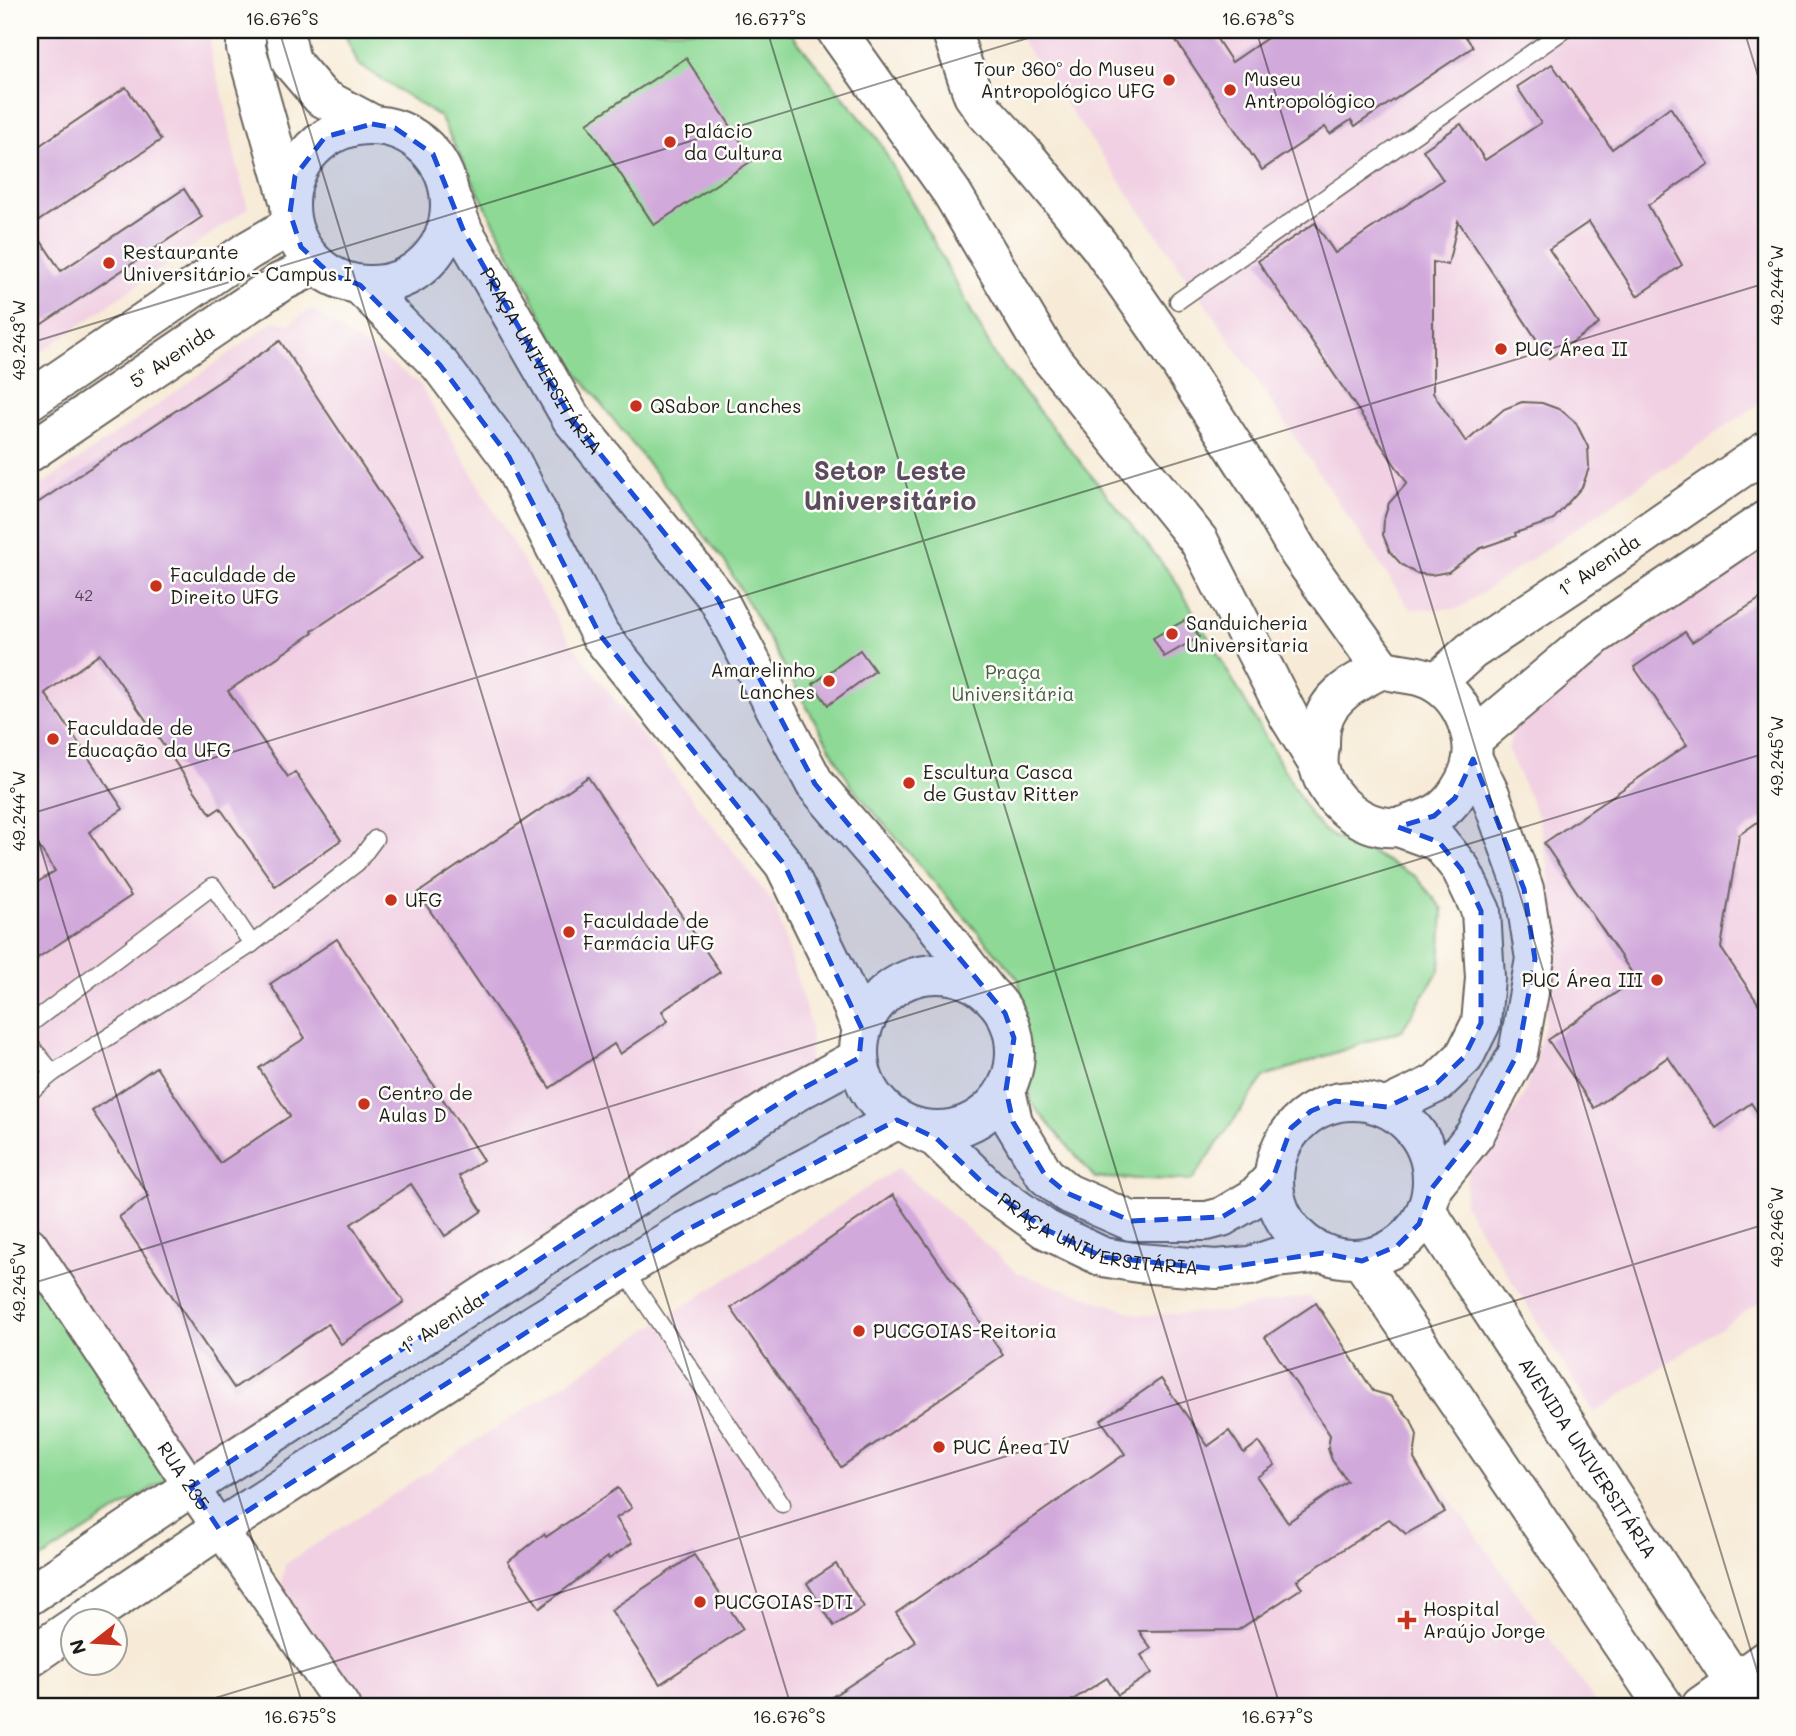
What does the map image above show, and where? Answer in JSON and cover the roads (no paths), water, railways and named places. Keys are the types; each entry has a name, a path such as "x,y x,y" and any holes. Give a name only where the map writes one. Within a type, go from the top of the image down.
{"main road":[{"path":"30,400 249,250 291,213 295,176 307,154 325,137 348,127 372,124 395,128 416,138 432,154 444,174 450,196 449,220 441,243 426,262 407,276 384,284 360,285 344,281 316,265 301,247 291,213 246,48 246,30"},
{"path":"284,30 291,62 321,97 372,124"},
{"path":"836,30 952,192 1046,352 1199,541 1289,717 1318,764 1325,782 1336,799 1367,822 1398,827 1434,816 1455,798 1469,772 1472,750 1596,635 1766,520"},
{"path":"951,30 973,95 1099,245 1159,331 1267,498 1299,553 1382,669"},
{"name":"PRAÇA UNIVERSITÁRIA","path":"450,196 464,232 572,418 718,599 815,783 933,921 988,993"},
{"name":"5ª Avenida","path":"31,448 279,283 316,265"},
{"path":"360,285 440,365 509,457 600,635 784,864 843,985 860,1044 865,1082 878,1104 898,1120 922,1130 947,1130 971,1124 991,1110 1006,1090 1014,1065 1014,1038 1005,1013 988,993 966,979 941,974 915,976 892,988 873,1006 860,1044"},
{"name":"1ª Avenida","path":"1436,683 1471,651 1766,451"},
{"path":"1590,572 1623,618"},
{"path":"1318,764 1322,722 1332,702 1348,687 1382,669 1411,673 1436,683 1454,699 1466,719 1472,750 1524,889 1535,959 1518,1053 1475,1134 1429,1199 1419,1224 1409,1236 1398,1246 1362,1261 1322,1253 1302,1241 1286,1223 1276,1202 1273,1178 1278,1151 1291,1129 1311,1111 1335,1101 1362,1100 1387,1107 1407,1121 1422,1140 1431,1163 1429,1199"},
{"path":"1387,1107 1437,1083 1464,1057 1481,1023 1485,978 1481,911 1461,869 1439,842 1398,827"},
{"name":"1ª Avenida","path":"30,1595 796,1092 860,1044"},
{"name":"PRAÇA UNIVERSITÁRIA","path":"1006,1090 1013,1122 1045,1175 1067,1193 1131,1221 1207,1221 1222,1217 1254,1198 1273,1178"},
{"path":"105,1606 536,1322 685,1230 898,1120"},
{"name":"PRAÇA UNIVERSITÁRIA","path":"898,1120 936,1138 988,1188 1045,1229 1103,1257 1139,1263 1216,1269 1250,1266 1274,1258 1322,1253"},
{"name":"AVENIDA UNIVERSITÁRIA","path":"1429,1199 1742,1695"},
{"path":"1362,1261 1664,1706"},
{"path":"30,1657 60,1637"},
{"path":"1701,1706 1742,1695 1766,1660"}],"street":[{"name":"RUA 235","path":"30,1244 219,1529 343,1706"}],"lane":[{"path":"1178,302 1564,30"},
{"path":"30,1092 53,1073 252,944 357,863 375,839"},
{"path":"30,1024 213,887 252,944"},
{"path":"30,1045 53,1073"},
{"path":"623,1269 782,1504"}],"place":[{"name":"Tour 360º do Museu Antropológico UFG","path":"1169,80"},
{"name":"Museu Antropológico","path":"1230,90"},
{"name":"Palácio da Cultura","path":"670,142"},
{"name":"Restaurante Universitário - Campus I","path":"109,263"},
{"name":"PUC Área II","path":"1501,349"},
{"name":"QSabor Lanches","path":"636,406"},
{"name":"Faculdade de Direito UFG","path":"156,586"},
{"name":"Sanduicheria Universitaria","path":"1172,634"},
{"name":"Amarelinho Lanches","path":"829,681"},
{"name":"Faculdade de Educação da UFG","path":"53,739"},
{"name":"Escultura Casca de Gustav Ritter","path":"909,783"},
{"name":"UFG","path":"391,900"},
{"name":"Faculdade de Farmácia UFG","path":"569,932"},
{"name":"PUC Área III","path":"1657,980"},
{"name":"Centro de Aulas D","path":"364,1104"},
{"name":"PUCGOIAS-Reitoria","path":"859,1331"},
{"name":"PUC Área IV","path":"939,1447"},
{"name":"PUCGOIAS-DTI","path":"700,1602"},
{"name":"Hospital Araújo Jorge","path":"1407,1620"}],"district":[{"name":"Setor Leste Universitário","path":"890,486"}],"park label":[{"name":"Praça Universitária","path":"1013,683"}]}
